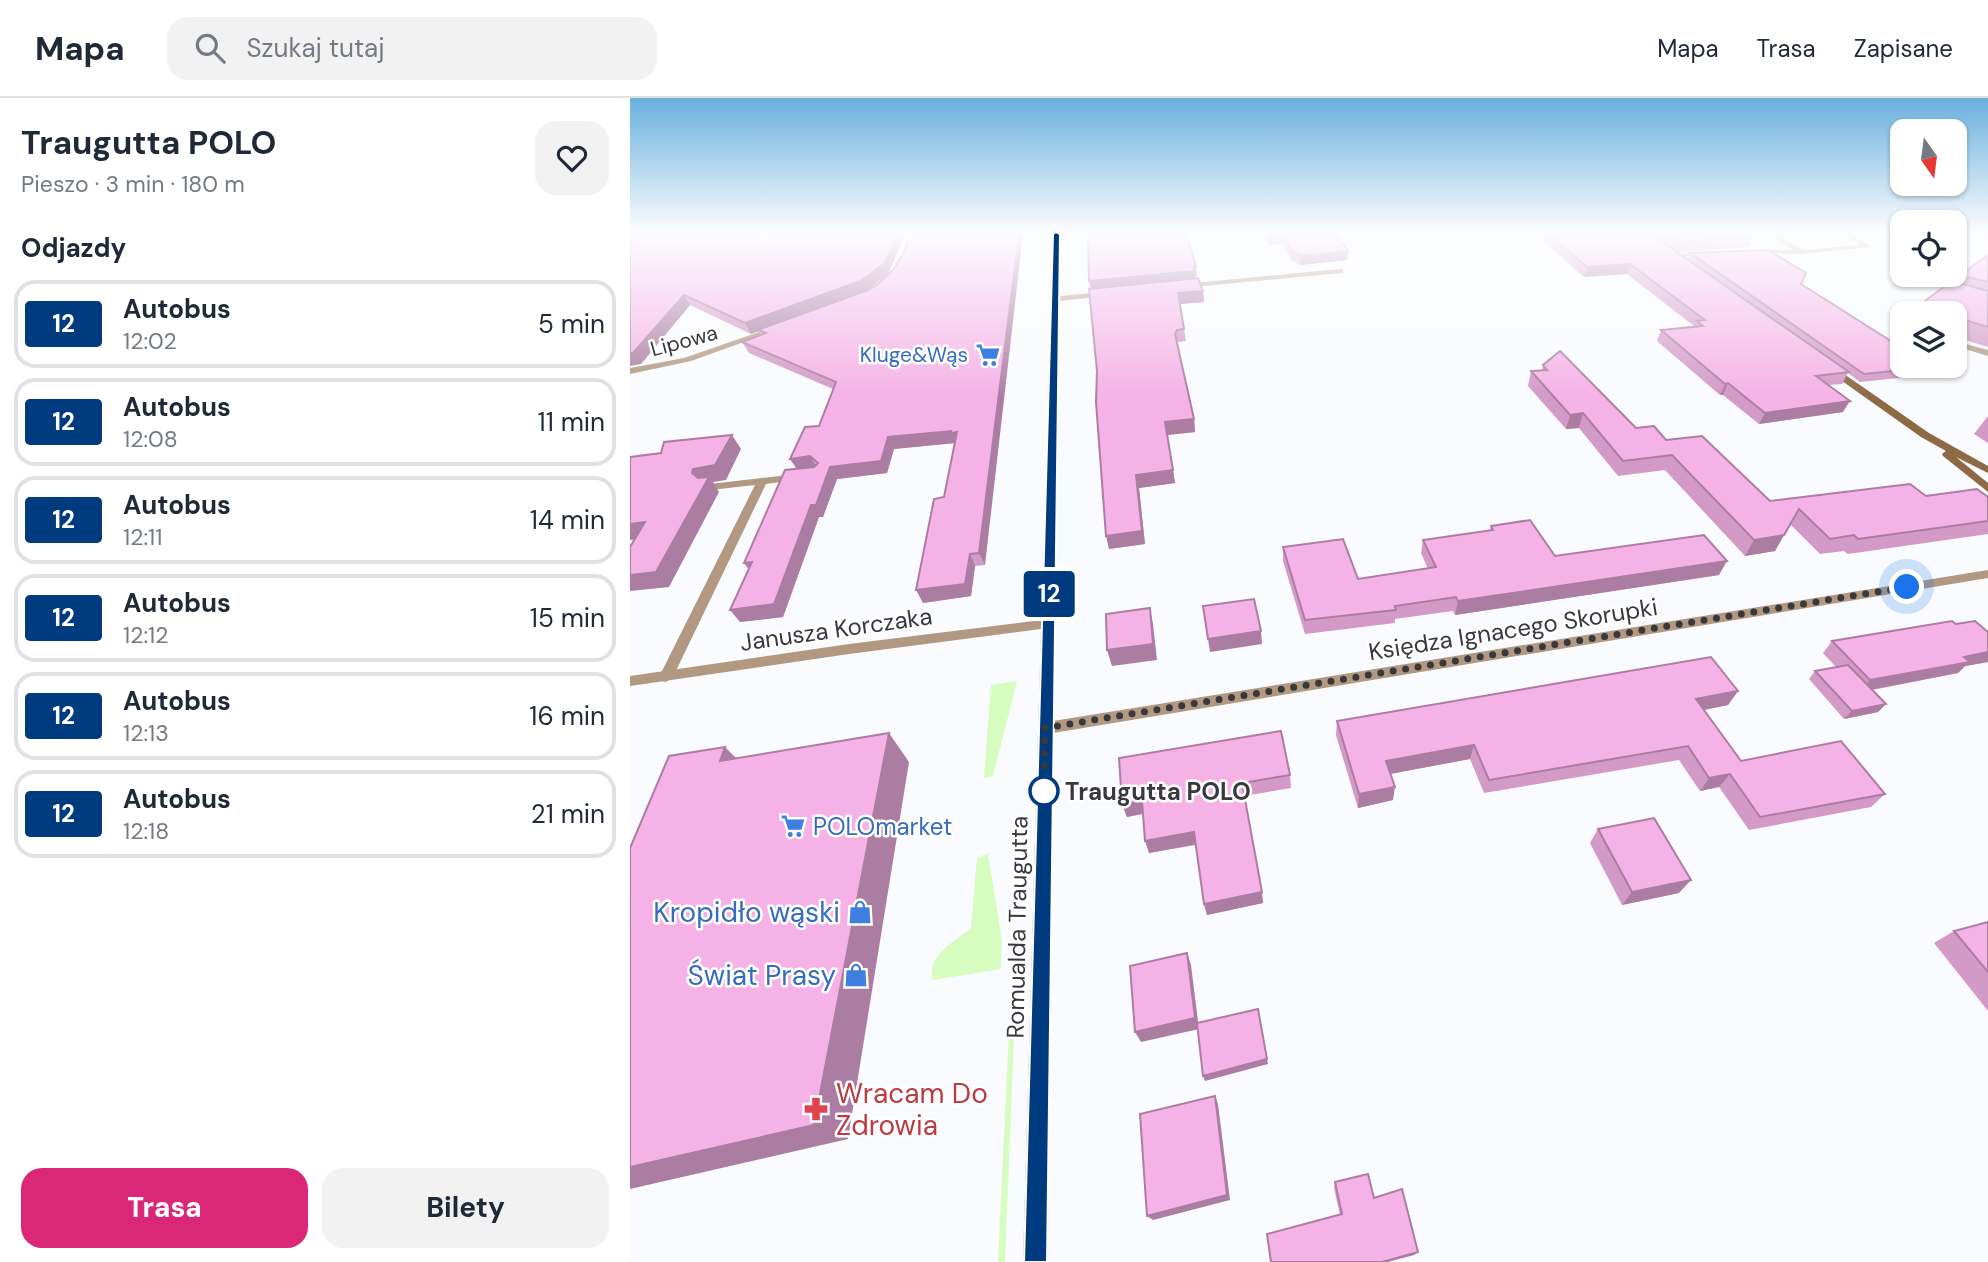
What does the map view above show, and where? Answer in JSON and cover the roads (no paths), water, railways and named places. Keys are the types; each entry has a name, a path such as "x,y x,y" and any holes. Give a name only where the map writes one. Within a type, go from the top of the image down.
{"main road":[{"path":"1823,363 1925,435 1988,489"},
{"path":"1925,435 1988,470"}],"street":[{"name":"Romualda Traugutta","path":"1035,1262 1055,288"},
{"path":"1055,299 1112,293"},
{"name":"Lipowa","path":"630,371 666,367 783,327"},
{"path":"1967,347 1988,353"},
{"path":"710,487 806,476"},
{"path":"666,677 762,481"},
{"name":"Księdza Ignacego Skorupki","path":"1045,728 1988,574"},
{"name":"Janusza Korczaka","path":"630,681 849,649 1048,624"}],"place":[{"name":"Kluge&Wąs","path":"988,355"},
{"name":"Traugutta POLO","path":"1044,791"},
{"name":"POLOmarket","path":"793,826"},
{"name":"Kropidło wąski","path":"860,912"},
{"name":"Świat Prasy","path":"856,975"},
{"name":"Wracam Do Zdrowia","path":"816,1109"}]}
